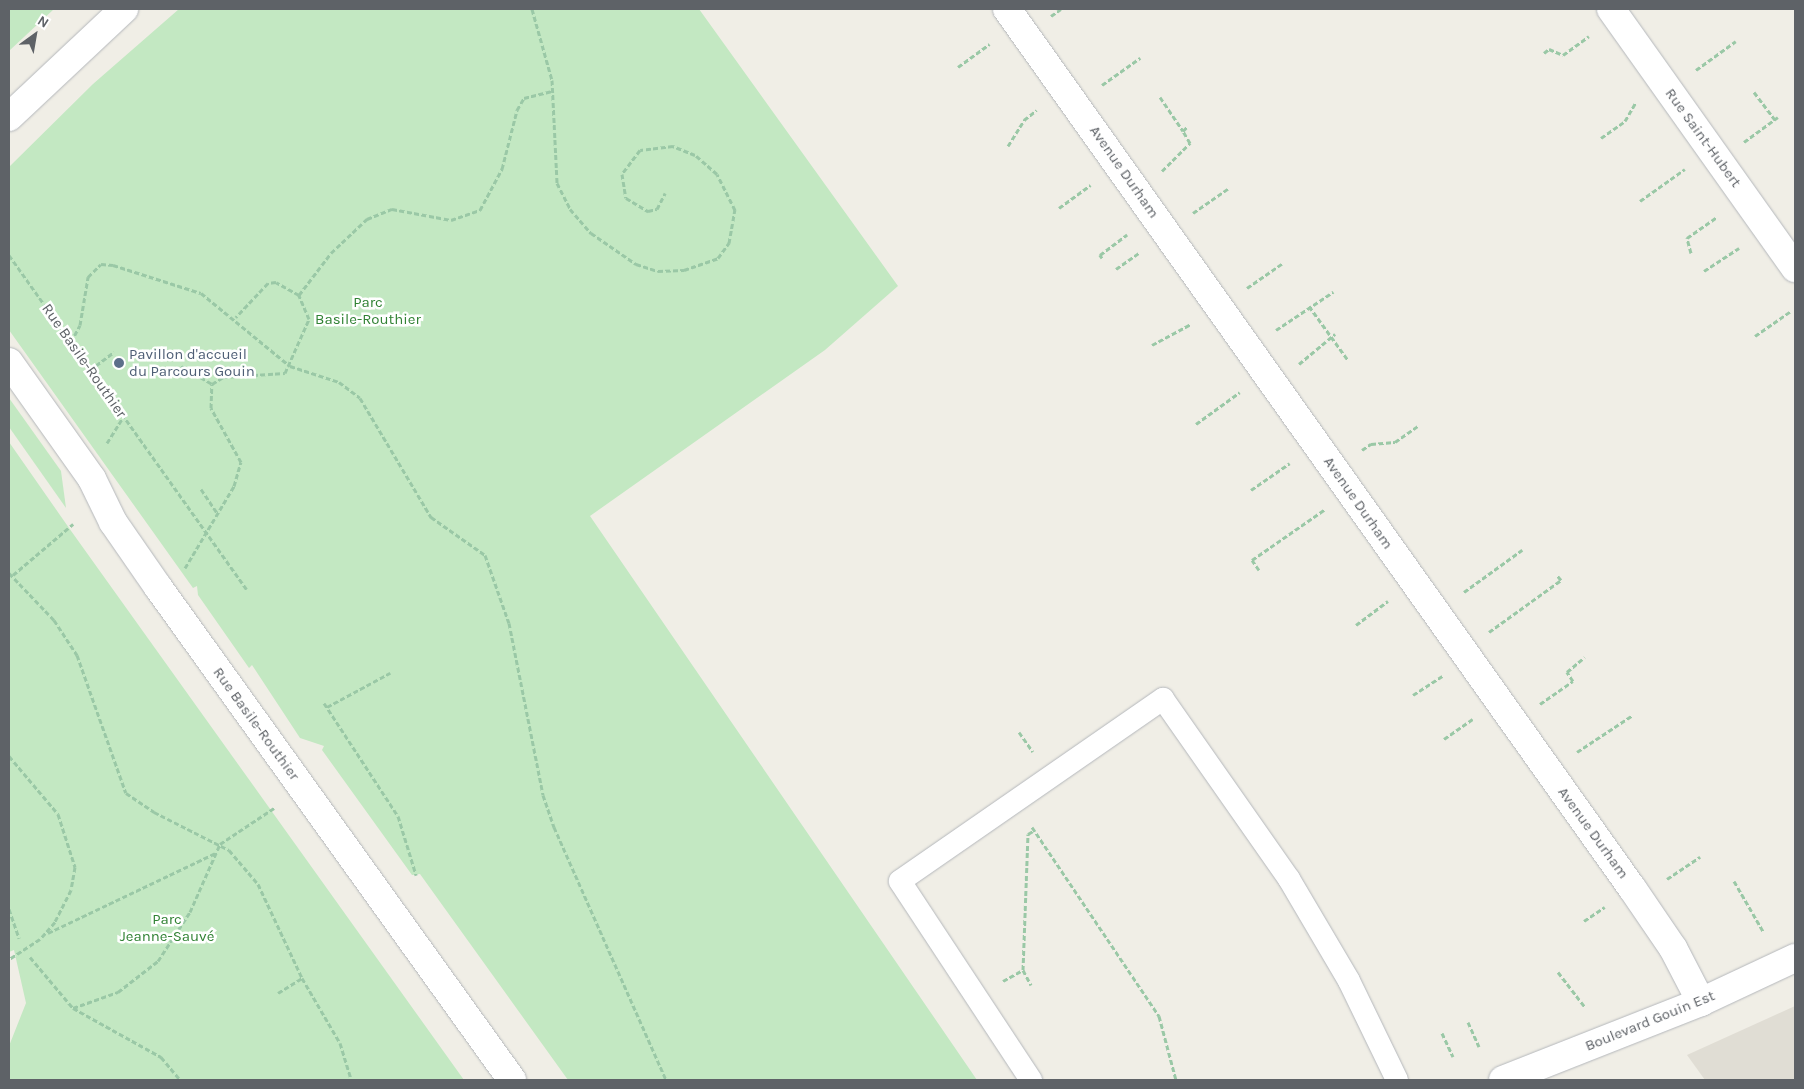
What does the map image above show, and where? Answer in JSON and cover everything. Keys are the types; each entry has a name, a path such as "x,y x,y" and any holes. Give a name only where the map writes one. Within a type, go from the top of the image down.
{"street":[{"path":"9,118 124,9"},
{"name":"Avenue Durham","path":"1007,9 1632,888 1673,948 1701,1002"},
{"name":"Rue Saint-Hubert","path":"1611,9 1795,268"},
{"name":"Rue Basile-Routhier","path":"9,362 92,480 113,522 158,587 512,1080"},
{"name":"Boulevard Gouin Est","path":"1503,1080 1701,1002 1795,958"}],"lane":[{"path":"1031,1080 900,881 1163,699 1289,879 1349,981 1396,1080"}],"path":[{"path":"532,9 553,91 557,183 570,209 591,233 614,252 658,271 684,270 718,258 729,244 736,210 717,174 695,155 673,146 640,150 622,174 626,198 648,211 657,209 664,193"},
{"path":"1048,17 1061,9"},
{"path":"1544,53 1549,49 1562,55 1594,34"},
{"path":"1692,73 1736,41"},
{"path":"958,67 994,42"},
{"path":"1098,87 1140,58"},
{"path":"299,295 331,253 367,219 392,208 451,220 480,210 502,169 521,104 535,93 553,91"},
{"path":"1743,143 1776,119 1754,92"},
{"path":"1160,97 1190,142 1160,173"},
{"path":"1601,138 1625,121 1633,104 1641,99"},
{"path":"1008,146 1024,120 1040,108"},
{"path":"1183,131 1188,126"},
{"path":"1640,201 1689,166"},
{"path":"1059,208 1094,183"},
{"path":"1190,216 1229,188"},
{"path":"1691,253 1688,238 1722,214"},
{"path":"1102,258 1100,255 1129,233"},
{"path":"1704,271 1744,245"},
{"path":"1116,269 1142,251"},
{"name":"Rue Basile-Routhier","path":"9,255 246,589"},
{"path":"1243,291 1283,263"},
{"path":"71,342 80,325 88,277 101,264 180,284 236,318 290,366 351,389 431,517 485,555 509,623 543,795 554,828 666,1080"},
{"path":"212,384 223,378 285,373 290,366 309,319 299,295 286,285 268,283 236,318"},
{"path":"1273,332 1308,306 1333,292"},
{"path":"1308,306 1348,360"},
{"path":"1755,336 1791,311"},
{"path":"1152,345 1194,324"},
{"path":"1296,366 1335,334"},
{"path":"90,370 114,352"},
{"path":"180,366 212,384"},
{"path":"182,572 234,486 241,462 211,408 212,384"},
{"path":"1196,424 1242,390"},
{"path":"104,448 123,417"},
{"path":"1358,452 1371,444 1395,442 1419,424"},
{"path":"1251,490 1293,461"},
{"path":"201,489 218,514"},
{"path":"1259,570 1252,560 1326,509"},
{"path":"73,524 11,574 54,620 77,655 126,793 154,812 220,844 258,884 302,978 340,1043 351,1080"},
{"path":"1460,595 1522,550"},
{"path":"1487,633 1561,580 1557,575"},
{"path":"1356,624 1391,599"},
{"path":"1539,705 1573,681 1566,672 1585,657"},
{"path":"390,673 326,705 398,816 416,875"},
{"path":"1414,695 1444,674"},
{"path":"1574,755 1633,715"},
{"path":"1444,739 1475,718"},
{"path":"1019,732 1033,752"},
{"path":"9,756 58,814 74,860 66,903 45,934"},
{"path":"73,1008 118,992 158,961 190,912 220,844 274,808"},
{"path":"1030,985 1022,970 1028,834 1035,830 1159,1016 1176,1080"},
{"path":"9,960 45,934 216,853"},
{"path":"1663,881 1700,857"},
{"path":"1734,881 1763,931"},
{"path":"1584,921 1608,905"},
{"path":"9,910 19,938"},
{"path":"30,957 73,1008 161,1057 180,1080"},
{"path":"996,984 1022,970"},
{"path":"1558,972 1585,1007"},
{"path":"278,993 302,978"},
{"path":"1468,1022 1479,1047"},
{"path":"1442,1033 1453,1057"}],"shaded area":[{"path":"1795,1006 1795,1080 1705,1080 1687,1055"}],"green space":[{"path":"9,9 54,9 9,51"},
{"name":"Parc Basile-Routhier","path":"179,9 699,9 898,286 825,350 590,516 977,1080 568,1080 420,874 412,875 322,750 324,746 300,738 252,665 249,668 198,595 197,586 193,588 9,330 9,167 93,84"},
{"path":"9,398 61,471 66,508 9,427"},
{"name":"Parc Jeanne-Sauvé","path":"9,442 464,1080 9,1080 9,1046 26,1003 14,950 9,952"}],"place":[{"name":"Pavillon d'accueil du Parcours Gouin","path":"119,363"}]}
